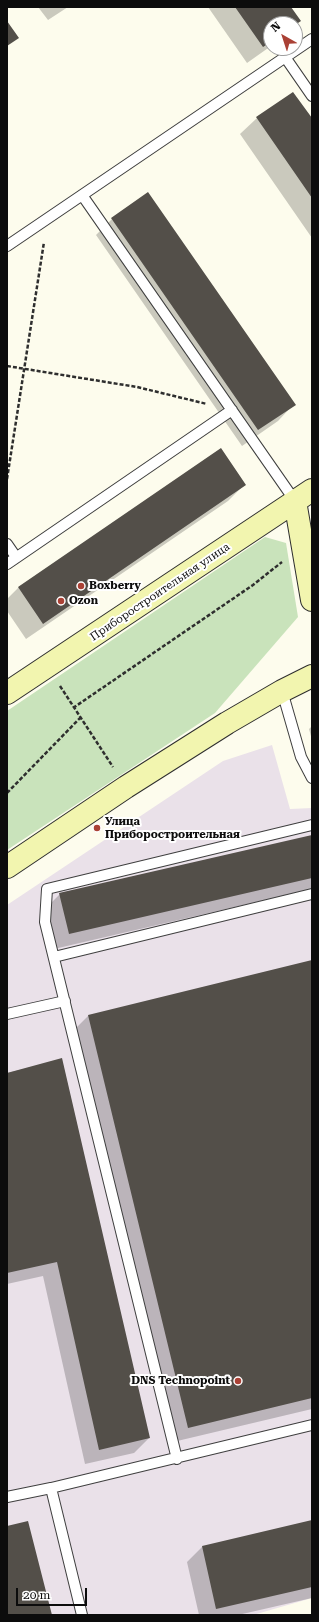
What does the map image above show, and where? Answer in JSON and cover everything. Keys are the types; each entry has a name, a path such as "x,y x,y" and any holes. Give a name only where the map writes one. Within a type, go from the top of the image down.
{"main road":[{"path":"304,496 302,544 312,600"},
{"name":"Приборостроительная улица","path":"10,686 47,667 304,496"},
{"path":"7,867 126,787 227,723 282,691 312,676"}],"lane":[{"path":"7,246 312,39"},
{"path":"286,57 312,96"},
{"path":"82,195 232,410 304,496"},
{"path":"7,564 232,410"},
{"path":"7,544 16,557"},
{"path":"282,691 301,757 312,778"},
{"path":"177,1459 45,922 47,889 312,825"},
{"path":"54,957 312,894"},
{"path":"7,1014 65,1001"},
{"path":"7,1497 177,1459 312,1425"},
{"path":"51,1488 82,1615"}],"path":[{"path":"7,479 48,218"},
{"path":"7,366 137,387 232,410"},
{"path":"73,708 253,585 302,544"},
{"path":"47,667 116,772"},
{"path":"7,793 80,718"}],"shaded area":[{"path":"272,745 290,809 312,808 312,1598 253,1615 7,1615 7,905 223,761"}],"green space":[{"path":"265,537 286,543 298,617 215,713 7,850 7,711"}],"building":[{"path":"235,7 291,7 297,16 263,16 263,47"},
{"path":"7,21 19,38 7,46"},
{"path":"293,92 312,118 312,198 256,117"},
{"path":"148,192 296,405 258,430 111,218"},
{"path":"221,448 246,485 43,624 18,587"},
{"path":"312,835 312,878 69,934 59,893"},
{"path":"312,960 312,1398 188,1428 88,1015"},
{"path":"62,1058 150,1438 99,1450 57,1262 7,1273 7,1073"},
{"path":"312,1520 312,1587 216,1609 202,1546"},
{"path":"28,1521 52,1615 7,1615 7,1526"}],"place":[{"name":"Boxberry","path":"81,586"},
{"name":"Ozon","path":"61,601"},
{"name":"Улица Приборостроительная","path":"97,828"},
{"name":"DNS Technopoint","path":"238,1381"}]}
